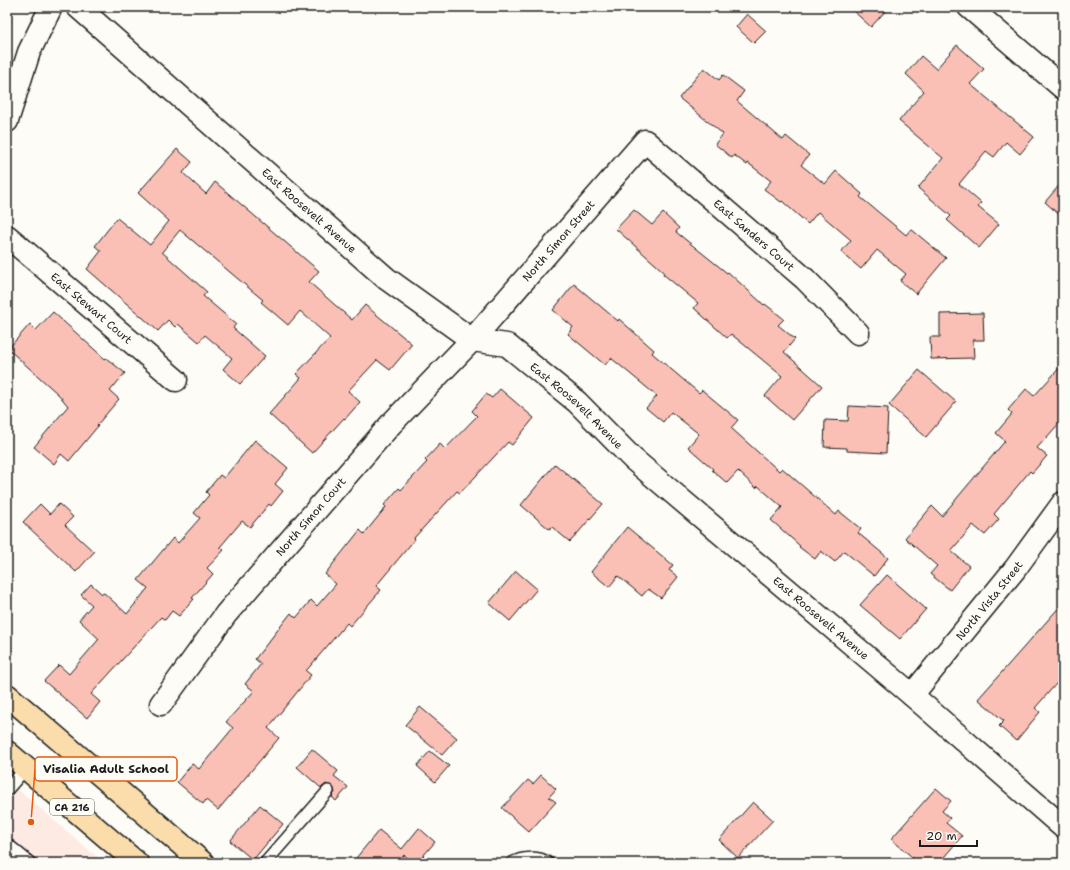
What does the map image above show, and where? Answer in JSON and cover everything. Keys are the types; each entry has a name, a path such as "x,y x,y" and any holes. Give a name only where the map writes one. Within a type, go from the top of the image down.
{"main road":[{"path":"7,694 203,863"},
{"name":"CA 216","path":"7,752 138,863"}],"street":[{"path":"7,121 29,52 51,7"},
{"name":"East Roosevelt Avenue","path":"78,7 387,279 472,340 507,345 578,402 633,459 912,695 1063,827"},
{"path":"969,7 1063,88"},
{"name":"North Simon Street","path":"472,340 645,141"},
{"name":"East Sanders Court","path":"645,141 805,279 858,333"},
{"name":"East Stewart Court","path":"7,236 176,380"},
{"name":"North Simon Court","path":"161,704 226,614 391,424 472,340"},
{"name":"North Vista Street","path":"912,695 1015,569 1063,503"}],"lane":[{"path":"7,790 26,768"},
{"path":"265,863 328,791"},
{"path":"7,844 30,863"},
{"path":"7,862 16,851"},
{"path":"512,863 520,859 543,859 548,863"}],"shaded area":[{"path":"7,780 104,863 7,863"}],"building":[{"path":"849,7 889,7 871,27"},
{"path":"747,14 766,31 754,43 736,27"},
{"path":"957,45 984,69 970,84 1034,137 1020,154 1006,142 994,157 986,151 959,184 981,203 978,207 999,224 979,248 947,220 951,216 918,188 943,158 899,121 924,91 906,74 921,56 936,69"},
{"path":"704,68 719,80 723,75 744,91 737,101 783,140 786,136 809,155 801,165 825,184 836,171 862,194 860,197 906,235 911,229 946,258 916,294 900,281 906,274 877,250 861,269 841,252 851,240 818,212 808,224 782,201 781,202 764,189 771,181 748,163 747,165 734,155 732,158 715,144 723,134 679,98"},
{"path":"177,149 192,162 183,173 206,194 215,182 319,271 309,282 352,320 365,305 412,344 390,370 377,360 348,391 360,402 312,453 269,414 301,378 296,374 330,338 300,311 288,325 261,302 263,300 180,230 162,252 207,292 203,296 236,324 233,328 265,356 240,384 223,369 232,358 205,335 199,342 178,324 175,327 168,320 158,331 87,269 101,251 95,246 117,218 150,245 169,221 138,193"},
{"path":"1063,181 1063,218 1045,202"},
{"path":"634,210 652,225 663,213 679,228 676,232 727,273 728,272 764,305 765,304 784,319 778,325 795,339 784,352 822,386 792,420 765,396 782,376 731,334 727,338 694,308 698,303 663,274 664,272 616,229"},
{"path":"574,284 618,321 619,319 654,350 652,353 699,393 702,390 738,420 731,428 779,471 782,468 836,515 839,511 861,529 858,533 888,558 874,576 844,551 835,562 821,551 815,559 799,547 800,546 771,520 782,507 758,486 756,488 738,471 727,483 688,447 699,434 671,412 663,422 646,408 657,396 611,358 605,365 568,334 573,327 553,310"},
{"path":"53,312 105,359 106,358 125,373 110,391 119,399 97,425 98,426 69,461 61,454 54,464 34,447 68,406 59,395 8,349 30,324 36,330"},
{"path":"983,313 984,340 973,340 974,358 931,359 930,337 940,337 940,314"},
{"path":"1063,364 1063,419 1037,448 1047,456 1032,473 1030,471 994,514 999,519 985,535 973,525 951,551 969,566 950,590 930,574 937,566 905,538 932,506 942,516 1005,441 996,433 1012,414 1008,410 1026,389 1034,396"},
{"path":"919,370 956,402 926,437 889,405"},
{"path":"500,389 534,418 512,445 508,442 460,493 457,491 414,538 415,539 376,586 381,590 350,626 347,623 306,671 311,675 268,728 279,738 218,810 206,800 203,804 177,782 192,764 199,769 233,728 226,722 254,691 245,684 261,664 255,659 291,613 296,618 311,600 317,606 336,584 325,574 360,530 364,534 386,507 384,505 399,488 401,490 427,462 425,460 440,444 445,449 477,416 472,411 486,394 492,398"},
{"path":"849,406 888,408 886,453 847,451 847,448 824,447 825,420 848,421"},
{"path":"255,440 288,468 275,484 283,491 271,506 269,504 250,527 242,521 220,547 224,550 207,568 213,574 192,598 194,599 179,616 172,611 165,620 161,617 91,694 100,702 87,718 44,681 59,665 69,674 99,639 79,620 92,605 81,595 91,584 102,594 104,593 127,614 148,588 138,580 173,538 178,543 200,518 194,513 209,495 206,492 220,475 224,478"},
{"path":"555,464 603,504 570,542 552,527 549,529 521,505"},
{"path":"40,504 50,514 59,504 73,517 65,525 94,552 76,572 23,522"},
{"path":"627,527 673,565 669,570 678,577 661,598 648,589 642,596 618,576 609,587 591,572"},
{"path":"516,571 537,589 510,621 489,603"},
{"path":"887,575 926,609 900,639 860,605"},
{"path":"1063,603 1063,676 1035,708 1040,712 1016,741 999,726 1004,721 978,699"},
{"path":"420,707 457,738 442,755 405,725"},
{"path":"312,749 338,771 334,776 348,787 336,801 332,797 335,792 332,786 326,784 321,788 297,767"},
{"path":"430,751 449,766 435,782 417,766"},
{"path":"541,775 556,789 549,797 556,802 529,832 502,808 528,780 533,784"},
{"path":"936,788 951,801 942,811 950,818 946,823 962,836 939,863 919,863 891,839"},
{"path":"753,802 773,820 738,858 719,840"},
{"path":"260,805 283,824 253,860 230,841"},
{"path":"419,828 435,842 417,863 414,863 404,855 398,863 352,863 379,830 402,849"}],"place":[{"name":"Visalia Adult School","path":"31,822"}]}
